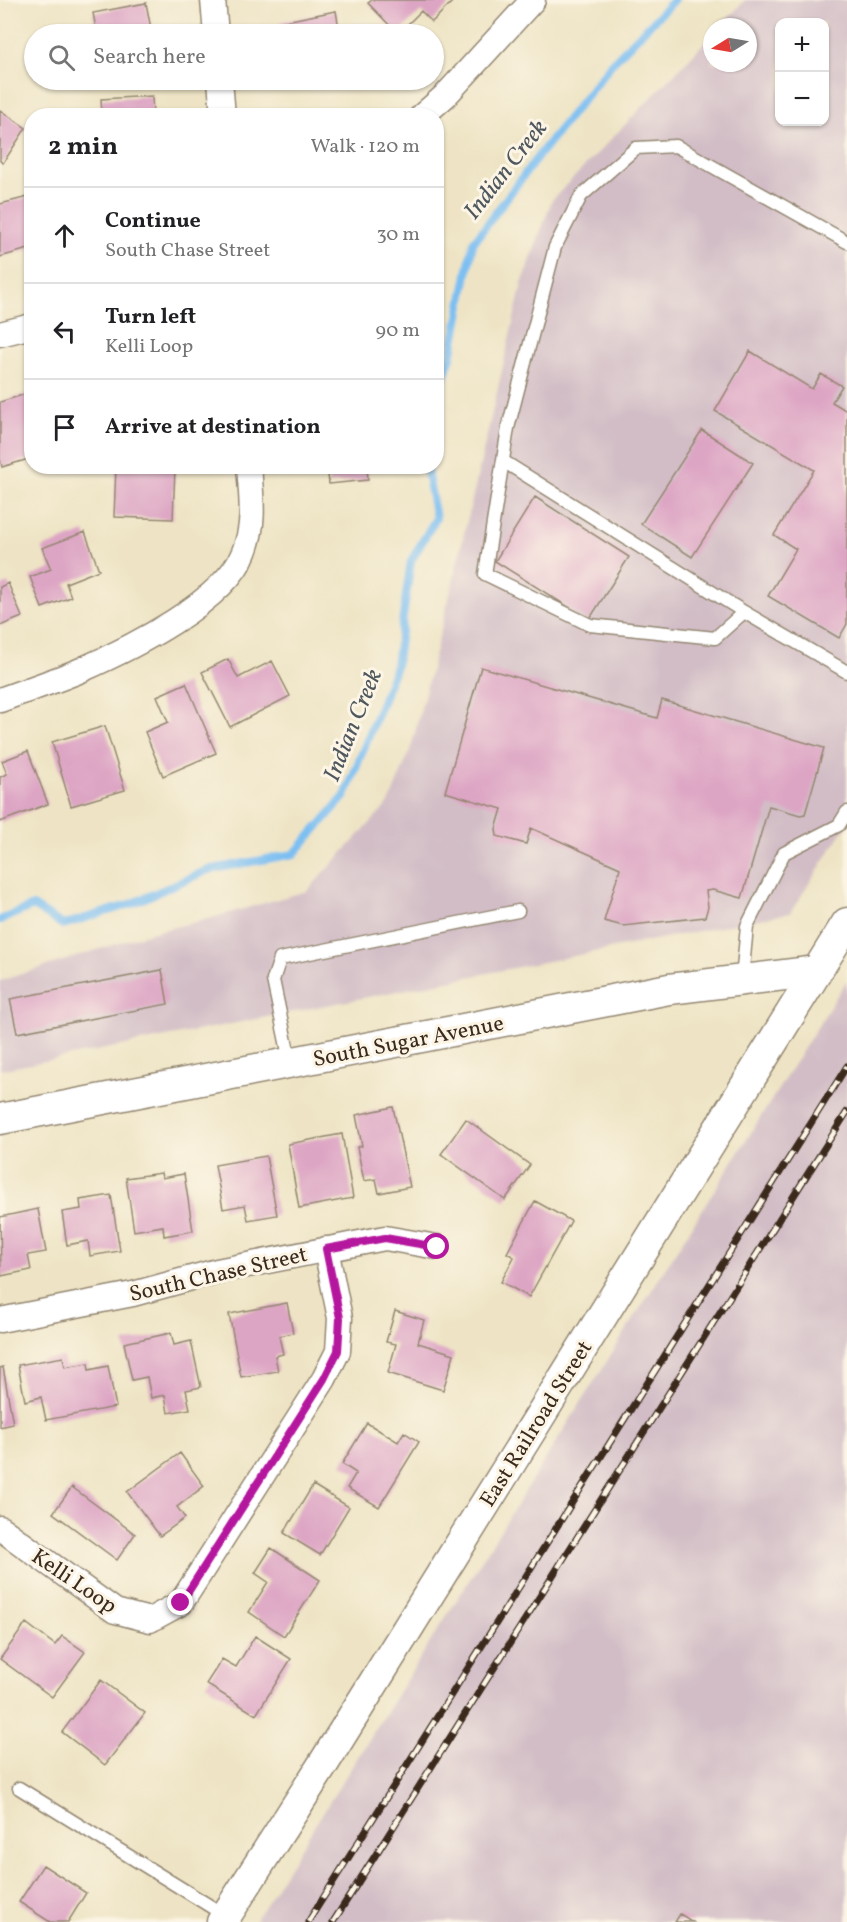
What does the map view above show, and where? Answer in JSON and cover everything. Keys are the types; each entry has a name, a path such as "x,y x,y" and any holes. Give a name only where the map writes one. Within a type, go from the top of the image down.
{"street":[{"path":"213,0 215,24"},
{"path":"431,108 533,0"},
{"path":"221,90 223,108"},
{"path":"0,334 24,328"},
{"path":"0,700 81,670 139,642 194,608 224,583 243,554 252,525 249,474"},
{"name":"East Railroad Street","path":"224,1919 847,923"},
{"name":"South Sugar Avenue","path":"0,1119 669,989 817,971"},
{"name":"South Chase Street","path":"0,1320 133,1294 218,1271 385,1238 437,1247"},
{"name":"Kelli Loop","path":"0,1528 115,1611 150,1620 181,1603 324,1379 338,1351 340,1318 326,1249"}],"lane":[{"path":"744,612 715,638 590,625 485,574 508,428 555,247 581,196 636,148 676,146 847,242"},
{"path":"503,461 744,612 847,672"},
{"path":"742,980 747,926 784,853 839,825 847,812"},
{"path":"291,1062 273,980 280,959 518,911"},
{"path":"19,1788 224,1919"}],"shaded area":[{"path":"745,0 847,0 847,825 790,913 0,1070 0,981 150,933 307,891 389,803 411,748 452,586 522,284 552,200 703,44 703,72 757,72 757,18 728,18"},
{"path":"847,980 847,1922 254,1922"}],"building":[{"path":"372,0 454,0 432,22 421,11 408,24 388,24 368,3"},
{"path":"146,3 150,24 95,24 93,13"},
{"path":"336,11 338,24 280,24 280,22"},
{"path":"152,96 153,108 102,108 101,99"},
{"path":"0,110 24,127 24,131 3,163 0,161"},
{"path":"24,198 24,250 0,257 0,204"},
{"path":"750,351 812,389 821,374 842,386 832,402 847,411 847,624 839,638 768,596 796,549 774,535 814,470 715,411"},
{"path":"24,395 24,460 2,467 0,459 0,402"},
{"path":"702,430 753,463 692,557 641,524"},
{"path":"116,474 175,474 173,519 114,517"},
{"path":"328,474 368,474 368,480 329,484"},
{"path":"535,497 629,557 589,620 495,561"},
{"path":"85,532 99,570 66,583 71,597 42,608 30,577 51,569 42,548"},
{"path":"8,583 22,617 0,626 0,587"},
{"path":"228,659 238,678 272,661 290,696 230,727 202,672"},
{"path":"481,667 657,718 662,700 824,748 805,814 800,815 769,806 742,898 713,890 706,891 708,907 705,917 623,926 604,921 620,868 531,828 526,844 497,836 496,829 502,809 445,792"},
{"path":"186,683 216,753 163,776 145,732 168,722 157,696"},
{"path":"105,726 125,790 71,806 52,742"},
{"path":"28,751 48,804 0,822 0,777 7,774 2,761"},
{"path":"162,970 168,1004 17,1033 10,999"},
{"path":"393,1107 410,1187 379,1193 376,1179 364,1181 357,1147 362,1146 356,1115"},
{"path":"466,1119 530,1165 505,1200 441,1154"},
{"path":"342,1134 353,1198 299,1208 288,1144"},
{"path":"266,1156 277,1215 248,1220 245,1205 223,1209 215,1165"},
{"path":"161,1173 162,1178 184,1174 193,1231 164,1236 163,1226 134,1231 126,1178"},
{"path":"111,1195 120,1251 90,1256 88,1241 67,1245 62,1212 81,1209 80,1200"},
{"path":"535,1201 571,1221 529,1297 501,1282 514,1257 507,1253"},
{"path":"38,1209 46,1252 28,1255 31,1270 1,1276 0,1217"},
{"path":"287,1303 293,1333 279,1336 283,1354 275,1356 278,1371 241,1377 229,1314"},
{"path":"395,1311 424,1320 418,1343 454,1354 443,1390 388,1373 396,1344 386,1342"},
{"path":"171,1333 174,1345 191,1341 201,1387 186,1390 190,1409 168,1413 165,1395 151,1398 147,1377 132,1380 124,1343"},
{"path":"63,1357 65,1367 88,1363 89,1370 108,1366 116,1407 46,1420 41,1397 25,1401 18,1365"},
{"path":"3,1367 13,1424 0,1427 0,1368"},
{"path":"367,1423 398,1442 404,1432 419,1442 379,1507 347,1488 356,1473 342,1464"},
{"path":"180,1453 204,1486 177,1507 185,1518 160,1536 127,1492"},
{"path":"313,1485 349,1507 320,1555 284,1533"},
{"path":"72,1487 135,1534 117,1560 53,1513"},
{"path":"271,1548 320,1580 284,1636 249,1612 268,1582 255,1573"},
{"path":"26,1623 55,1645 62,1636 85,1652 52,1697 0,1659"},
{"path":"255,1636 291,1659 256,1715 206,1684 222,1659 236,1667"},
{"path":"101,1680 145,1713 105,1765 62,1732"},
{"path":"43,1865 86,1893 68,1922 50,1922 19,1902"},
{"path":"680,1914 693,1922 675,1922"}],"waterway":[{"name":"Indian Creek","path":"444,377 451,357 473,243 614,61 674,0"},
{"name":"Indian Creek","path":"0,920 33,906 63,925 131,904 208,870 294,854 345,796 396,666 411,561 436,518 428,474"}],"railway":[{"path":"308,1922 847,1066"},
{"path":"333,1922 847,1112"}],"route":[{"path":"181,1603 324,1379 338,1351 340,1318 326,1249 385,1238 437,1247"}]}
